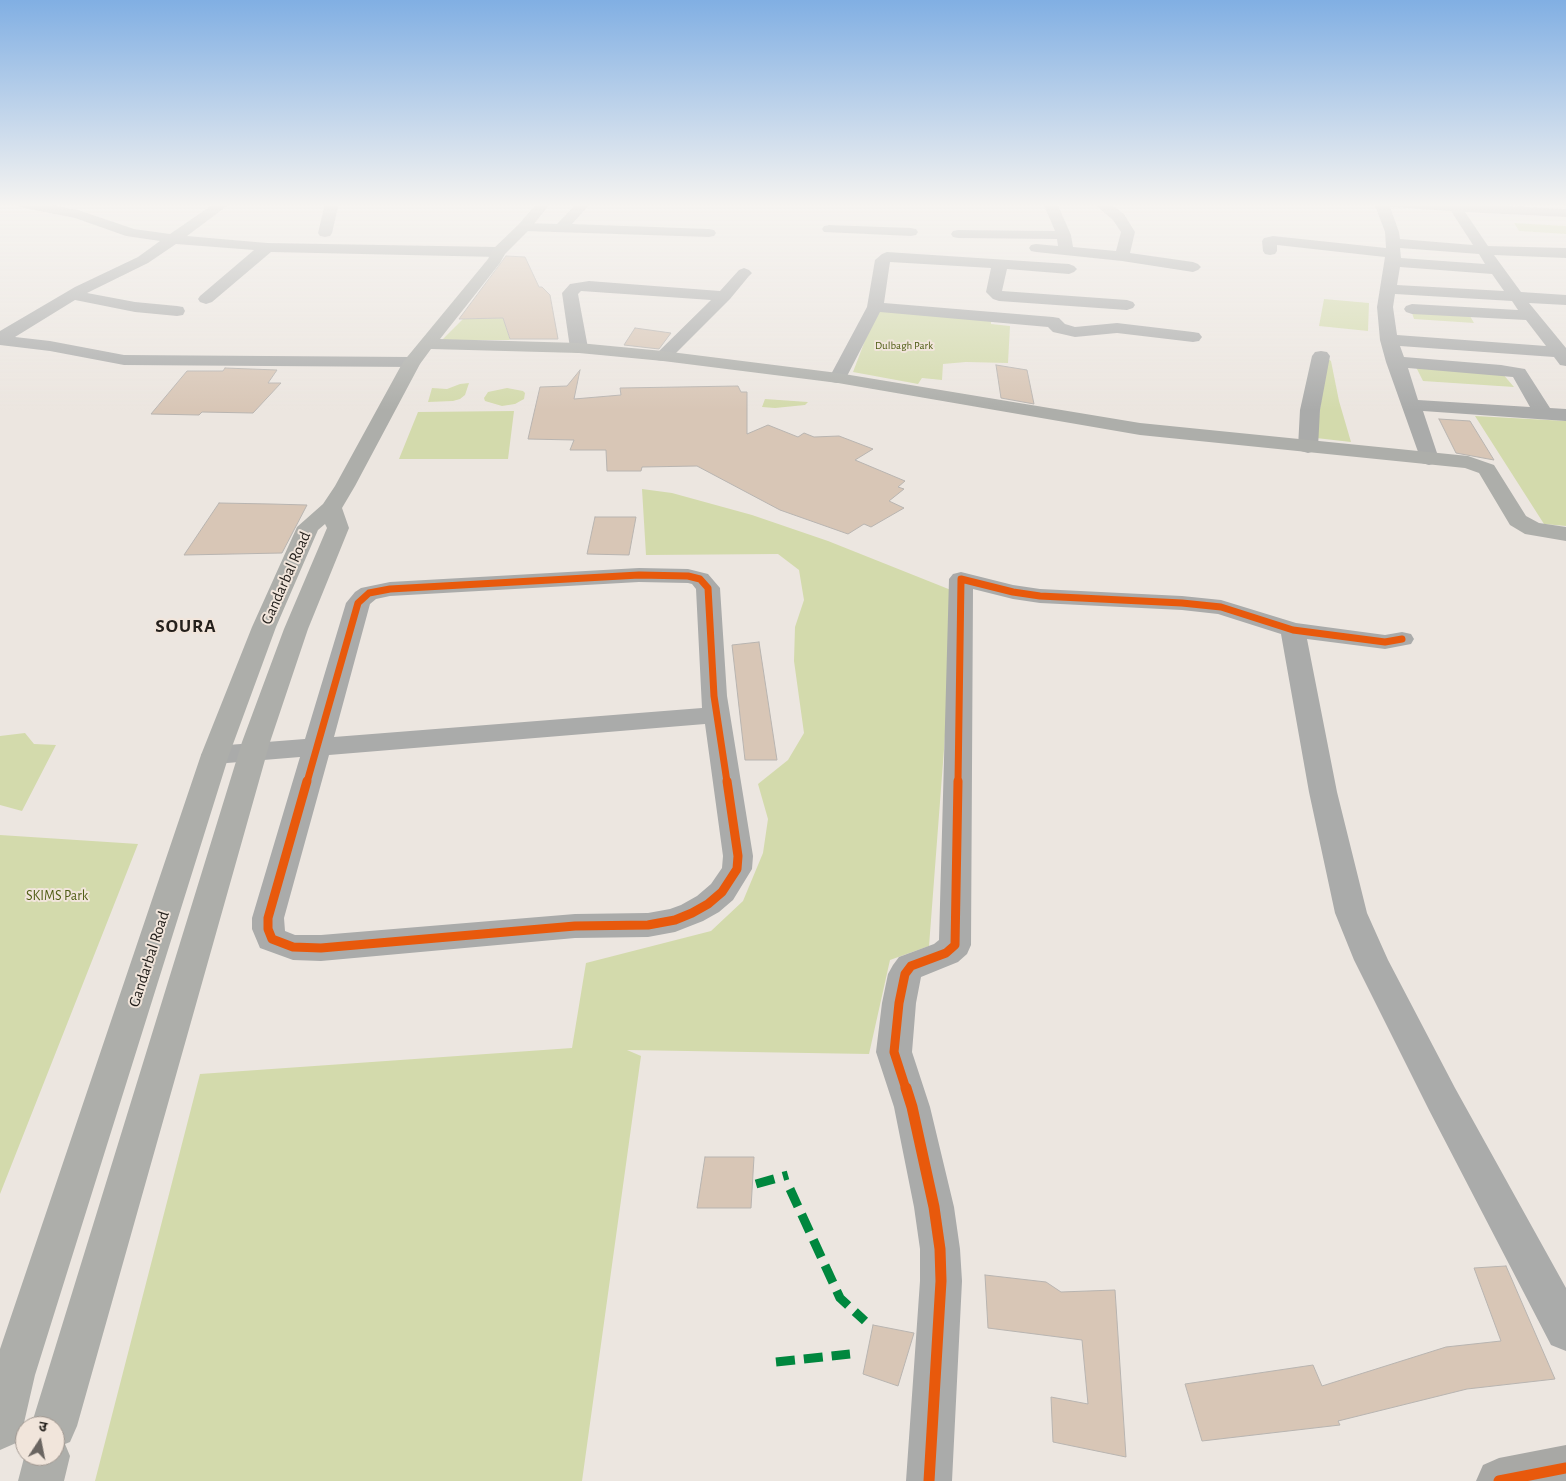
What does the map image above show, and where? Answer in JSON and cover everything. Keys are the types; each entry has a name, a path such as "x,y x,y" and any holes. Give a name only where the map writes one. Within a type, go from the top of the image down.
{"highway":[{"path":"1499,1481 1566,1468"}],"main road":[{"name":"Gandarbal Road","path":"0,1427 13,1375 215,756 264,627 308,527 331,508 345,486 412,362 485,272"},
{"path":"426,344 579,348 663,356 838,378 1140,429 1468,462 1484,466 1489,471 1518,520 1533,529 1566,534"},
{"name":"Gandarbal Road","path":"57,1416 253,752 296,629 338,528 331,508"},
{"path":"41,1481 45,1466"}],"street":[{"path":"0,339 72,295 118,272"},
{"path":"206,299 238,272"},
{"path":"838,378 875,307 881,272"},
{"path":"998,272 994,292 999,296 1127,305"},
{"path":"1390,272 1385,307 1389,340 1429,458"},
{"path":"1500,272 1502,278 1531,316 1564,355"},
{"path":"663,356 724,296 744,273"},
{"path":"579,348 570,293 576,287 589,286 724,296"},
{"path":"1389,289 1566,300"},
{"path":"72,295 135,307 177,311"},
{"path":"875,307 1053,322 1060,328 1075,332 1117,328 1193,337"},
{"path":"1385,307 1474,314 1531,316"},
{"path":"1474,314 1493,346"},
{"path":"0,339 124,360 412,362"},
{"path":"1389,340 1493,346 1564,355"},
{"path":"1308,447 1310,410 1321,356"},
{"path":"1395,362 1519,373 1544,414"},
{"path":"1412,405 1566,415"},
{"path":"640,575 677,575 700,579 708,588 714,696 738,856 737,869 722,892 708,904 692,914 675,920 648,924 574,926 321,948 294,947 272,939 268,929 268,918 318,746 358,603 369,593 390,589 640,575"},
{"path":"929,1481 938,1307 942,1280 940,1249 934,1207 912,1107 894,1052 899,1003 905,974 911,966 946,953 955,945 961,578 1012,592 1040,596 1182,603 1222,607 1293,630 1385,642 1402,639"},
{"path":"1293,630 1323,792 1351,913 1371,960 1442,1099 1566,1330"},
{"path":"215,756 318,746 717,715"}],"green space":[{"path":"1324,299 1369,303 1368,331 1319,326"},
{"name":"Dulbagh Park","path":"877,309 991,318 991,324 1010,326 1008,363 966,362 943,364 942,380 922,378 918,384 853,372"},
{"path":"1412,313 1470,316 1474,323 1414,319"},
{"path":"504,318 510,340 442,340 463,319"},
{"path":"1327,358 1331,361 1339,401 1351,442 1316,438"},
{"path":"1416,367 1502,373 1514,387 1423,381"},
{"path":"469,383 465,395 460,399 428,402 432,388 447,389"},
{"path":"507,388 523,391 525,393 524,399 515,404 502,406 485,401 484,398 488,392"},
{"path":"765,399 808,402 805,405 775,408 762,407"},
{"path":"514,411 508,459 399,459 418,412"},
{"path":"1475,416 1566,421 1566,526 1544,524"},
{"path":"642,489 672,493 752,515 828,541 956,592 929,946 890,960 869,1054 627,1050 641,1056 582,1481 95,1481 200,1074 572,1048 586,963 711,931 743,901 763,853 768,819 758,784 788,760 804,733 794,661 795,627 804,600 799,570 778,554 646,555"},
{"path":"25,733 34,744 56,745 22,811 0,805 0,736"},
{"name":"SKIMS Park","path":"0,835 138,844 0,1194"}],"building":[{"path":"494,272 532,272 539,287 542,287 550,295 558,339 510,339 503,318 459,319"},
{"path":"635,328 671,333 659,349 624,345"},
{"path":"996,365 1027,370 1034,404 1001,398"},
{"path":"225,368 277,370 268,383 281,383 253,413 151,414 187,371 223,371"},
{"path":"580,370 574,399 621,395 620,388 738,386 741,392 747,392 747,434 768,425 798,437 804,433 814,437 839,436 873,449 855,460 905,481 898,487 904,489 889,501 904,508 871,527 864,524 848,534 780,510 697,466 642,467 641,471 607,471 606,450 570,450 574,440 528,439 540,387 567,386"},
{"path":"1439,419 1470,421 1494,460 1456,453"},
{"path":"219,503 307,505 282,553 184,555"},
{"path":"595,517 636,517 629,555 587,554"},
{"path":"759,642 777,760 745,760 732,645"},
{"path":"705,1157 754,1157 751,1208 697,1208"},
{"path":"1506,1266 1555,1379 1467,1389 1338,1421 1340,1425 1202,1441 1185,1384 1313,1365 1322,1386 1446,1347 1501,1341 1474,1268"},
{"path":"985,1275 1046,1282 1061,1292 1115,1290 1126,1457 1053,1442 1051,1397 1088,1404 1082,1340 988,1328"},
{"path":"873,1325 914,1333 898,1386 863,1374"}],"marked path":[{"path":"756,1184 788,1175"},
{"path":"790,1189 840,1298 865,1321"},
{"path":"776,1362 850,1354"}],"cycle path":[{"path":"639,575 688,576 700,579 708,588 714,696 738,856 737,869 722,892 708,904 692,913 675,920 648,925 575,926 321,948 293,947 272,939 268,929 268,918 358,603 363,597 369,593 390,589 639,575"},
{"path":"929,1481 941,1281 940,1249 934,1207 912,1107 894,1052 899,1003 905,974 911,966 946,953 955,945 961,579 1013,592 1040,596 1182,603 1221,607 1293,630 1385,642 1402,639"},
{"path":"1499,1481 1566,1468"}],"district":[{"name":"SOURA","path":"186,626"}]}
